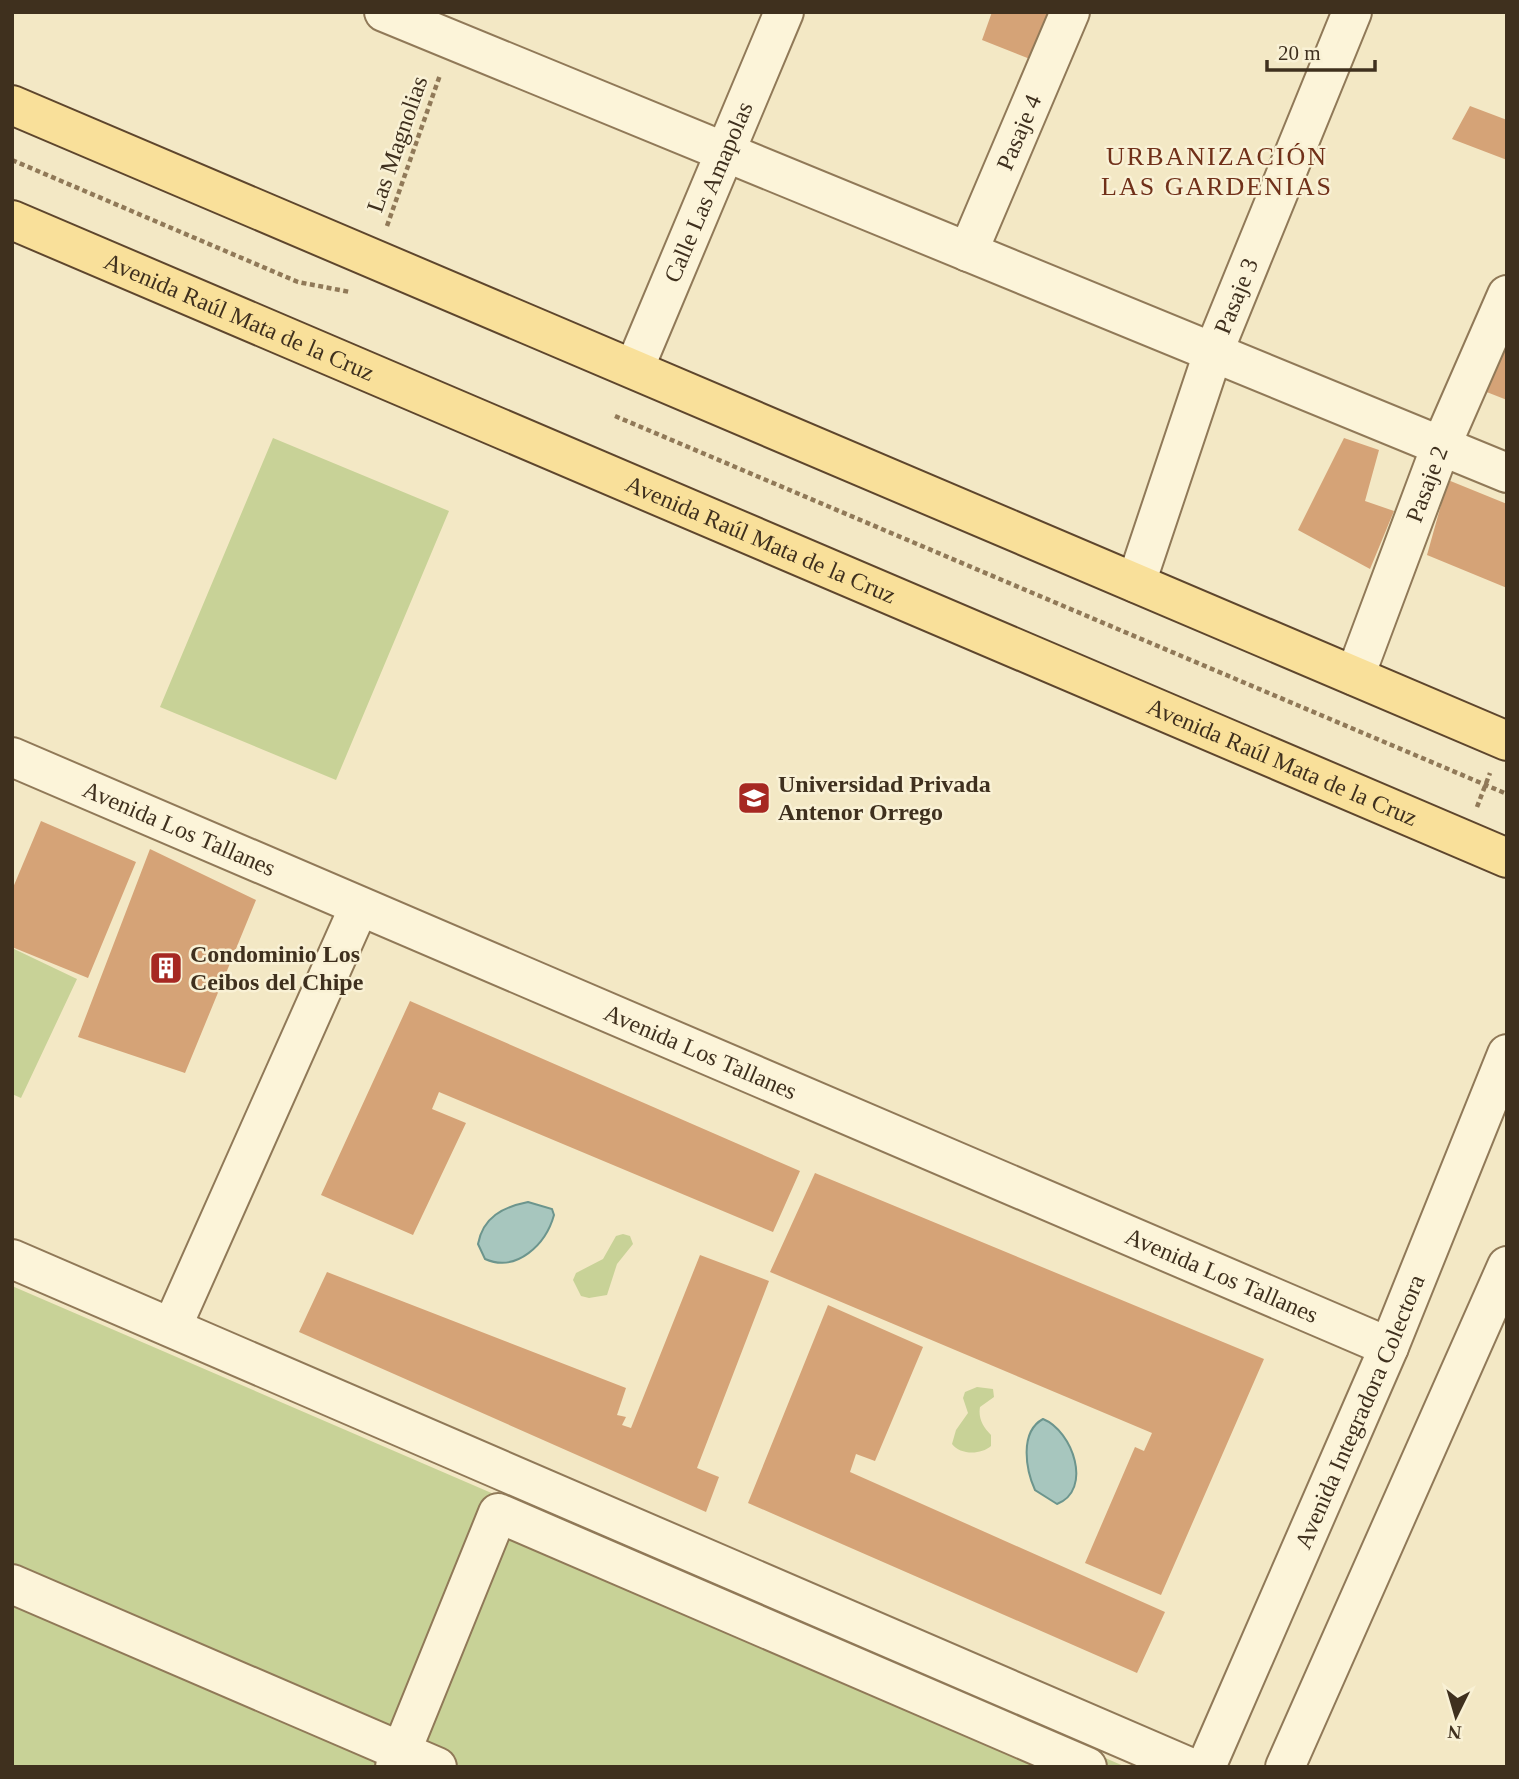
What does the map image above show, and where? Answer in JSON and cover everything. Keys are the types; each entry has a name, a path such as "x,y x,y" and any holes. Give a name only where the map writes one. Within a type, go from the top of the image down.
{"main road":[{"path":"12,105 1506,740"},
{"name":"Avenida Raúl Mata de la Cruz","path":"12,220 1507,858"}],"street":[{"path":"384,12 458,26 725,152 1507,473"},
{"name":"Calle Las Amapolas","path":"634,369 784,12"},
{"name":"Pasaje 4","path":"968,252 1070,12"},
{"name":"Pasaje 3","path":"1136,583 1213,353 1352,12"},
{"name":"Pasaje 2","path":"1355,677 1441,446 1507,295"},
{"name":"Avenida Los Tallanes","path":"12,757 1389,1347"},
{"path":"172,1327 359,907"},
{"name":"Avenida Integradora Colectora","path":"1206,1767 1389,1347 1496,1113 1507,1054"},
{"path":"12,1259 1189,1767"},
{"path":"1285,1767 1507,1266"},
{"path":"397,1759 498,1513 1087,1767"},
{"path":"12,1584 397,1759 437,1767"}],"path":[{"name":"Las Magnolias","path":"375,259 458,26"},
{"path":"12,160 298,282 363,298"},
{"path":"615,416 1507,794"},
{"path":"1464,840 1506,740"}],"green space":[{"path":"273,438 449,511 336,780 160,707"},
{"path":"12,948 77,979 21,1098 12,1094"},
{"path":"616,1236 630,1236 633,1244 617,1264 607,1295 589,1298 581,1296 573,1280 576,1273 603,1259"},
{"path":"12,1286 1126,1767 12,1767"},
{"path":"977,1387 993,1389 994,1397 980,1407 982,1422 991,1435 991,1446 982,1451 965,1452 952,1444 956,1430 968,1413 963,1398 965,1392"}],"water":[{"path":"528,1202 552,1209 554,1215 544,1236 519,1259 497,1262 485,1259 478,1244 489,1220 503,1210"},
{"path":"1043,1419 1063,1435 1075,1461 1074,1486 1068,1497 1057,1504 1035,1490 1027,1462 1030,1433"}],"building":[{"path":"992,12 1054,12 1035,61 982,40"},
{"path":"1470,106 1507,120 1507,160 1452,139"},
{"path":"1507,347 1507,400 1484,391"},
{"path":"1344,438 1379,450 1365,501 1394,511 1370,569 1298,530"},
{"path":"1448,480 1507,504 1507,588 1427,555"},
{"path":"41,821 136,862 88,978 12,947 12,890"},
{"name":"Condominio Los Ceibos del Chipe","path":"150,849 256,900 185,1073 78,1037"},
{"path":"410,1001 800,1171 773,1232 439,1092 432,1109 466,1123 413,1235 321,1195"},
{"path":"815,1173 1264,1359 1161,1595 1085,1563 1135,1447 1144,1451 1152,1433 770,1272"},
{"path":"700,1255 769,1281 697,1468 719,1477 706,1512 299,1332 327,1272 626,1388 617,1415 626,1417 622,1425 631,1428"},
{"path":"828,1305 923,1347 875,1461 856,1454 850,1472 1165,1612 1137,1673 748,1503"}],"place":[{"name":"Universidad Privada Antenor Orrego","path":"754,798"},
{"name":"Condominio Los Ceibos del Chipe","path":"166,968"}],"district":[{"name":"URBANIZACIÓN LAS GARDENIAS","path":"1217,171"}]}
